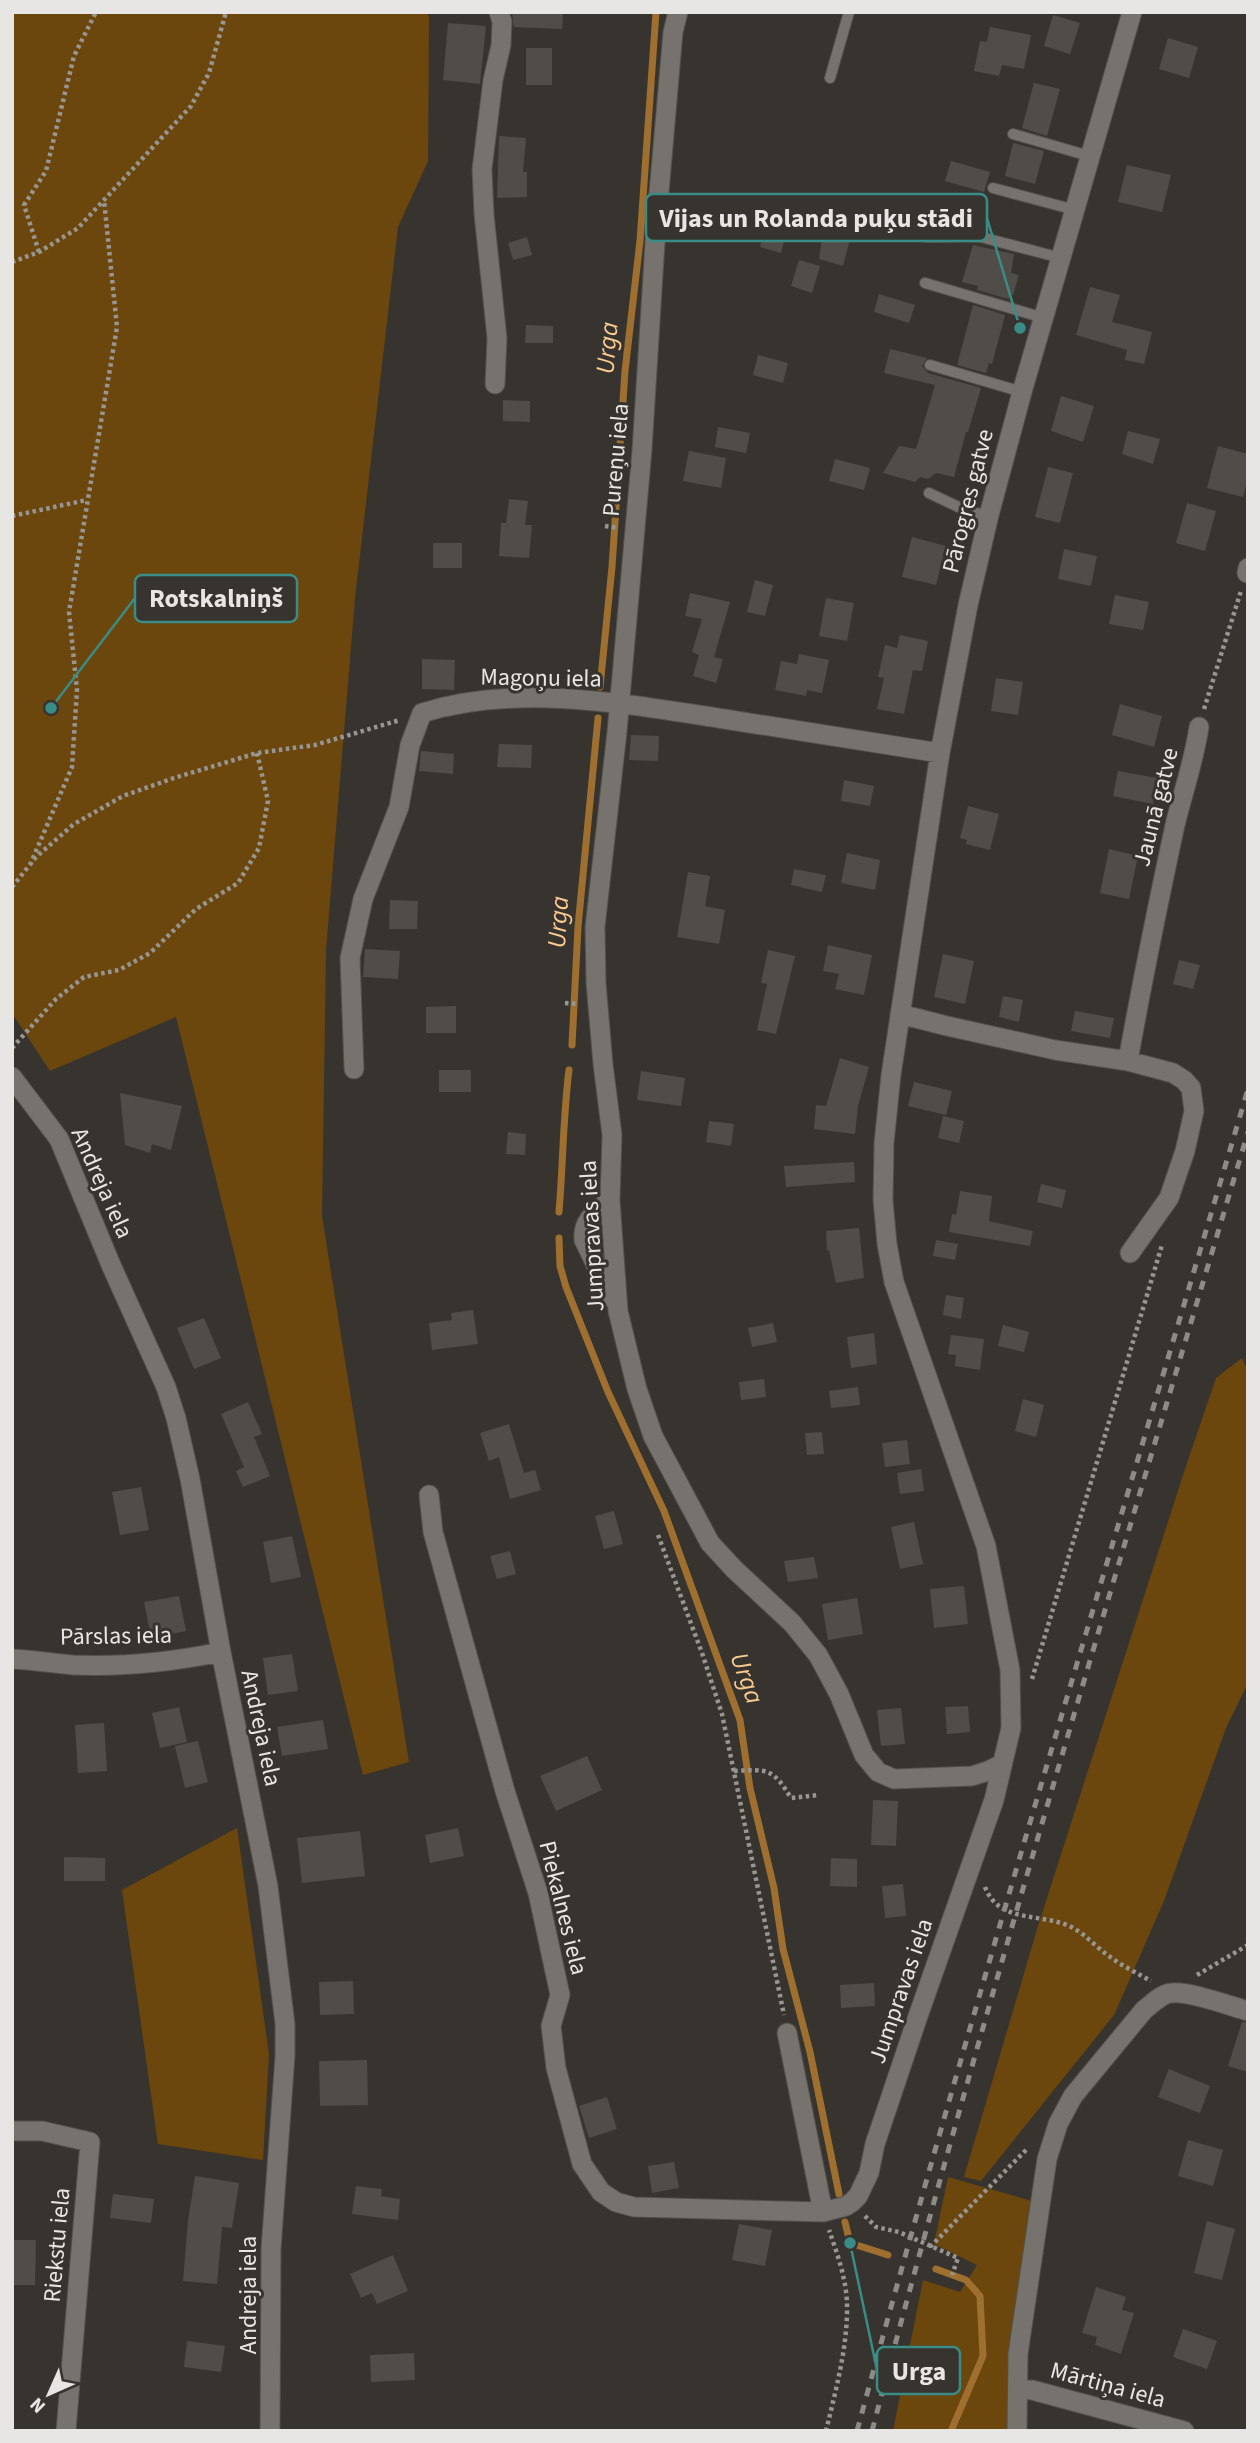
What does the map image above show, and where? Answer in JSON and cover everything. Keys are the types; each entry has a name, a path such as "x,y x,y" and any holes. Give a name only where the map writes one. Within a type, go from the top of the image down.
{"street":[{"path":"495,384 497,338 482,169 493,80 501,45 502,22 499,12"},
{"name":"Pureņu iela","path":"618,703 642,450 656,227 673,32 678,12"},
{"name":"Pārogres gatve","path":"900,1013 940,753 968,605 989,515 1023,392 1132,12"},
{"name":"Magoņu iela","path":"422,713 450,704 511,697 618,703 940,753"},
{"name":"Jumpravas iela","path":"618,703 595,927 601,1041 612,1135 610,1200 618,1311 637,1389 653,1436 710,1543 792,1623 818,1655 839,1694 864,1755 878,1772 894,1779 972,1776 988,1772 1002,1764"},
{"path":"354,1069 349,958 363,899 399,807 410,745 422,713"},
{"name":"Jaunā gatve","path":"1128,1061 1148,950 1199,727"},
{"path":"900,1013 947,1027 1055,1050 1128,1061 1173,1073 1184,1080 1191,1088 1194,1111 1185,1151 1169,1198 1130,1253"},
{"name":"Jumpravas iela","path":"823,2212 852,2202 858,2196 869,2173 883,2119 994,1800 1011,1728 1010,1670 986,1546 894,1282 887,1244 883,1200 884,1143 900,1013"},
{"name":"Andreja iela","path":"12,1077 59,1139 166,1388 191,1479 220,1653 268,1886 285,2024 271,2249 271,2431"},
{"path":"610,1200 591,1216 583,1231 584,1240 618,1311"},
{"name":"Piekalnes iela","path":"429,1495 433,1532 505,1791 538,1893 560,1995 551,2026 556,2068 582,2164 601,2192 616,2202 634,2207 823,2212"},
{"name":"Pārslas iela","path":"12,1659 73,1665 121,1664 177,1661 220,1653"},
{"path":"1017,2431 1018,2354 1047,2159 1058,2124 1073,2095 1144,2010 1171,1992 1248,2011"},
{"path":"787,2033 823,2212"},
{"name":"Riekstu iela","path":"12,2131 42,2131 90,2142 66,2431"},
{"name":"Mārtiņa iela","path":"1019,2389 1032,2390 1184,2431"}],"lane":[{"path":"830,78 849,12"},
{"path":"1013,134 1089,156"},
{"path":"993,188 1075,210"},
{"path":"858,217 905,234 929,237 977,236 1061,258"},
{"path":"925,283 1044,318"},
{"path":"930,366 1023,392"},
{"path":"929,493 969,512 989,515"}],"path":[{"path":"39,252 24,205 46,171 74,56 96,12"},
{"path":"12,262 39,252 78,228 191,106 209,73 226,12"},
{"path":"30,864 72,767 77,690 69,612 117,327 104,200"},
{"path":"12,516 87,500"},
{"name":"Jaunā gatve","path":"1199,727 1247,571"},
{"path":"12,887 30,864 74,824 123,796 257,753 315,745 422,713"},
{"path":"12,1048 56,999 84,977 119,970 150,953 196,909 238,883 260,848 268,801 257,753"},
{"path":"1029,1688 1164,1237"},
{"path":"658,1535 722,1714 787,2033"},
{"path":"734,1771 761,1769 771,1772 780,1780 790,1798 819,1796"},
{"path":"974,1857 989,1897 1004,1910 1073,1928 1110,1958 1171,1992 1248,1945"},
{"path":"930,2247 1045,2130 1058,2124"},
{"path":"823,2212 843,2275 847,2302 845,2342 826,2431"},
{"path":"876,2227 899,2232 958,2258 952,2275"}],"shaded area":[{"path":"12,12 427,12 429,17 428,161 398,227 355,598 326,950 322,1216 409,1762 363,1775 176,1017 50,1071 12,1013"},
{"path":"1242,1358 1248,1372 1248,1683 1226,1728 1164,1901 1114,2015 981,2181 964,2177 1038,1926 1184,1472 1216,1378"},
{"path":"237,1828 269,2054 263,2160 158,2144 122,1890"},
{"path":"948,2177 1032,2201 1008,2358 1007,2431 893,2431 923,2280 960,2292 977,2265 934,2244"}],"building":[{"path":"512,12 563,12 562,29 514,27"},
{"path":"1053,15 1080,23 1070,54 1044,46"},
{"path":"448,23 486,26 480,84 443,80"},
{"path":"990,27 1031,35 1024,69 1002,65 999,76 974,71 980,41 987,42"},
{"path":"1168,38 1198,47 1189,78 1159,69"},
{"path":"526,48 552,48 552,85 526,85"},
{"path":"1034,83 1060,89 1047,136 1022,128"},
{"path":"499,136 526,138 523,172 527,172 527,197 497,198"},
{"path":"1013,143 1044,151 1035,184 1005,176"},
{"path":"951,161 990,172 984,192 945,181"},
{"path":"1127,165 1171,175 1162,212 1118,202"},
{"path":"774,193 795,199 781,253 760,247"},
{"path":"831,216 854,224 843,266 819,259 823,230"},
{"path":"527,237 532,255 513,260 508,243"},
{"path":"973,245 1014,254 1011,273 1019,275 1013,295 1010,295 1009,299 977,290 978,286 962,282"},
{"path":"799,260 820,266 812,293 791,286"},
{"path":"1090,287 1120,295 1112,322 1152,332 1144,364 1125,360 1127,350 1076,335"},
{"path":"879,294 915,305 909,323 874,312"},
{"path":"973,305 1005,315 992,364 989,363 986,373 957,365"},
{"path":"526,325 553,326 553,343 525,343"},
{"path":"890,349 927,358 922,366 928,373 981,388 954,477 936,473 928,479 920,477 915,482 883,473 899,446 916,449 935,385 884,373"},
{"path":"758,355 788,363 783,383 753,375"},
{"path":"1061,396 1094,406 1083,442 1051,431"},
{"path":"503,400 530,401 530,422 503,421"},
{"path":"718,427 750,433 746,453 715,447"},
{"path":"1128,431 1160,439 1153,464 1122,454"},
{"path":"1218,446 1248,454 1248,479 1243,497 1207,488"},
{"path":"689,451 726,458 721,488 683,481"},
{"path":"835,459 870,468 864,490 829,481"},
{"path":"1048,467 1073,473 1060,523 1035,517"},
{"path":"509,499 528,501 525,525 532,525 529,558 499,556 501,523 506,523"},
{"path":"1187,503 1216,511 1205,551 1176,543"},
{"path":"912,537 946,546 936,585 902,577"},
{"path":"433,543 462,543 462,568 433,568"},
{"path":"1064,549 1097,556 1091,586 1058,579"},
{"path":"755,580 773,585 765,616 747,612"},
{"path":"690,593 730,602 714,657 723,659 716,683 693,676 699,655 692,652 702,619 685,616"},
{"path":"1115,595 1149,602 1143,630 1109,624"},
{"path":"826,598 854,603 847,641 819,636"},
{"path":"900,635 928,641 922,671 913,670 904,714 877,709 884,678 878,677 885,645 897,648"},
{"path":"799,654 829,660 822,693 807,690 806,696 775,690 781,661 797,664"},
{"path":"422,659 455,660 454,690 422,689"},
{"path":"996,678 1023,682 1018,715 991,711"},
{"path":"1120,704 1162,716 1154,747 1112,735"},
{"path":"631,735 659,736 658,761 629,760"},
{"path":"499,744 532,745 531,768 497,767"},
{"path":"421,751 454,754 453,774 419,771"},
{"path":"1118,771 1157,778 1153,804 1113,796"},
{"path":"844,780 874,786 870,806 841,801"},
{"path":"968,806 999,814 990,850 966,844 967,840 960,838"},
{"path":"1109,849 1138,856 1129,899 1100,893"},
{"path":"847,853 880,860 875,890 841,883"},
{"path":"794,869 826,875 822,892 791,885"},
{"path":"688,872 710,876 705,906 725,910 719,944 677,937"},
{"path":"390,900 418,901 417,929 389,929"},
{"path":"828,945 872,955 864,995 835,989 839,974 823,971"},
{"path":"365,949 400,951 398,979 363,977"},
{"path":"768,950 795,956 776,1034 757,1030 767,984 761,983"},
{"path":"943,954 974,961 965,1004 934,997"},
{"path":"1179,960 1200,965 1193,989 1173,984"},
{"path":"1003,996 1023,1000 1019,1022 999,1017"},
{"path":"456,1006 456,1033 426,1033 426,1007"},
{"path":"1075,1011 1114,1018 1110,1038 1071,1031"},
{"path":"840,1058 869,1067 858,1106 855,1134 814,1129 816,1105 826,1106"},
{"path":"439,1070 471,1070 471,1092 439,1092"},
{"path":"641,1071 685,1078 681,1106 637,1100"},
{"path":"914,1082 952,1091 946,1115 908,1106"},
{"path":"120,1093 182,1106 171,1150 152,1144 150,1153 125,1145"},
{"path":"943,1116 964,1121 959,1143 938,1138"},
{"path":"709,1121 734,1124 731,1146 706,1142"},
{"path":"508,1132 526,1134 525,1155 506,1154"},
{"path":"854,1162 855,1182 786,1187 784,1166"},
{"path":"1041,1184 1066,1190 1062,1208 1037,1202"},
{"path":"960,1191 992,1196 989,1221 1033,1231 1030,1246 949,1232 952,1214 956,1215"},
{"path":"859,1228 864,1278 836,1283 829,1250 827,1251 826,1231"},
{"path":"936,1240 958,1244 955,1260 933,1256"},
{"path":"946,1295 964,1298 961,1319 943,1315"},
{"path":"473,1310 478,1344 432,1350 429,1323 452,1320 451,1313"},
{"path":"204,1318 221,1358 194,1369 177,1328"},
{"path":"773,1323 777,1342 752,1347 748,1328"},
{"path":"1003,1325 1029,1332 1024,1352 998,1346"},
{"path":"874,1333 877,1364 851,1368 847,1337"},
{"path":"951,1335 984,1339 980,1370 955,1366 956,1355 948,1354"},
{"path":"764,1379 766,1397 741,1400 739,1382"},
{"path":"858,1387 860,1405 831,1408 829,1391"},
{"path":"1023,1399 1044,1405 1036,1437 1015,1431"},
{"path":"248,1402 262,1434 254,1437 270,1476 243,1487 236,1471 244,1467 221,1414"},
{"path":"509,1424 524,1473 535,1470 541,1490 510,1499 499,1457 489,1461 480,1433"},
{"path":"822,1432 824,1454 807,1455 805,1433"},
{"path":"907,1440 910,1464 885,1467 882,1443"},
{"path":"921,1469 924,1491 900,1494 897,1473"},
{"path":"141,1487 149,1530 120,1535 112,1492"},
{"path":"614,1511 623,1544 604,1549 595,1516"},
{"path":"914,1522 923,1564 900,1569 891,1527"},
{"path":"292,1536 301,1577 271,1583 263,1542"},
{"path":"510,1551 516,1574 497,1579 490,1556"},
{"path":"814,1557 818,1578 788,1582 784,1561"},
{"path":"964,1586 968,1624 934,1628 930,1589"},
{"path":"179,1596 186,1631 151,1638 144,1602"},
{"path":"857,1598 863,1634 828,1640 822,1604"},
{"path":"292,1654 298,1691 268,1695 263,1658"},
{"path":"968,1706 970,1732 947,1734 945,1707"},
{"path":"179,1707 187,1742 160,1748 152,1713"},
{"path":"901,1708 905,1744 881,1746 877,1710"},
{"path":"323,1720 328,1749 282,1756 277,1727"},
{"path":"104,1723 107,1771 78,1773 75,1725"},
{"path":"198,1741 208,1782 185,1788 175,1746"},
{"path":"587,1756 602,1790 556,1811 540,1776"},
{"path":"873,1800 898,1801 896,1846 871,1845"},
{"path":"458,1828 464,1856 430,1863 425,1835"},
{"path":"360,1831 365,1876 302,1883 297,1838"},
{"path":"64,1857 105,1858 105,1881 64,1881"},
{"path":"831,1858 857,1859 857,1887 830,1886"},
{"path":"903,1884 906,1916 885,1918 882,1886"},
{"path":"353,1981 354,2014 320,2015 319,1982"},
{"path":"874,1983 875,2006 841,2008 840,1985"},
{"path":"1242,2022 1248,2023 1248,2072 1228,2066"},
{"path":"367,2060 368,2105 320,2106 319,2061"},
{"path":"1169,2069 1210,2086 1200,2113 1158,2097"},
{"path":"607,2097 617,2129 589,2138 579,2106"},
{"path":"1188,2140 1223,2150 1213,2186 1178,2176"},
{"path":"674,2162 679,2188 652,2193 648,2166"},
{"path":"195,2176 239,2183 232,2228 222,2227 217,2284 183,2281"},
{"path":"356,2186 382,2189 381,2196 400,2199 398,2220 352,2214"},
{"path":"113,2194 154,2199 151,2223 110,2218"},
{"path":"1207,2221 1235,2229 1222,2280 1194,2273"},
{"path":"739,2224 772,2230 765,2266 732,2260"},
{"path":"12,2240 36,2240 35,2285 12,2285"},
{"path":"393,2255 408,2291 377,2304 372,2293 361,2298 350,2274"},
{"path":"1096,2287 1126,2297 1122,2310 1134,2313 1121,2354 1095,2345 1097,2337 1082,2333"},
{"path":"1183,2329 1217,2341 1207,2369 1173,2357"},
{"path":"187,2341 225,2346 221,2372 184,2367"},
{"path":"414,2353 415,2380 371,2382 370,2355"}],"waterway":[{"name":"Urga","path":"600,687 612,567 625,371 640,241 656,12"},
{"name":"Urga","path":"572,1045 578,927 598,718"},
{"name":"Urga","path":"559,1212 569,1070"},
{"name":"Urga","path":"559,1238 560,1266 566,1287 608,1392 664,1511 740,1720 750,1788 774,1888 783,1949 810,2052 839,2194"},
{"name":"Urga","path":"845,2222 850,2243 888,2255"},
{"name":"Urga","path":"936,2269 966,2280 980,2296 983,2356 951,2431"}],"railway":[{"path":"857,2431 1000,1926 1248,1089"},
{"path":"872,2431 1007,1942 1248,1132"}],"place":[{"name":"Vijas un Rolanda puķu stādi","path":"1020,328"},
{"name":"Rotskalniņš","path":"51,708"},
{"name":"Urga","path":"850,2243"}]}
